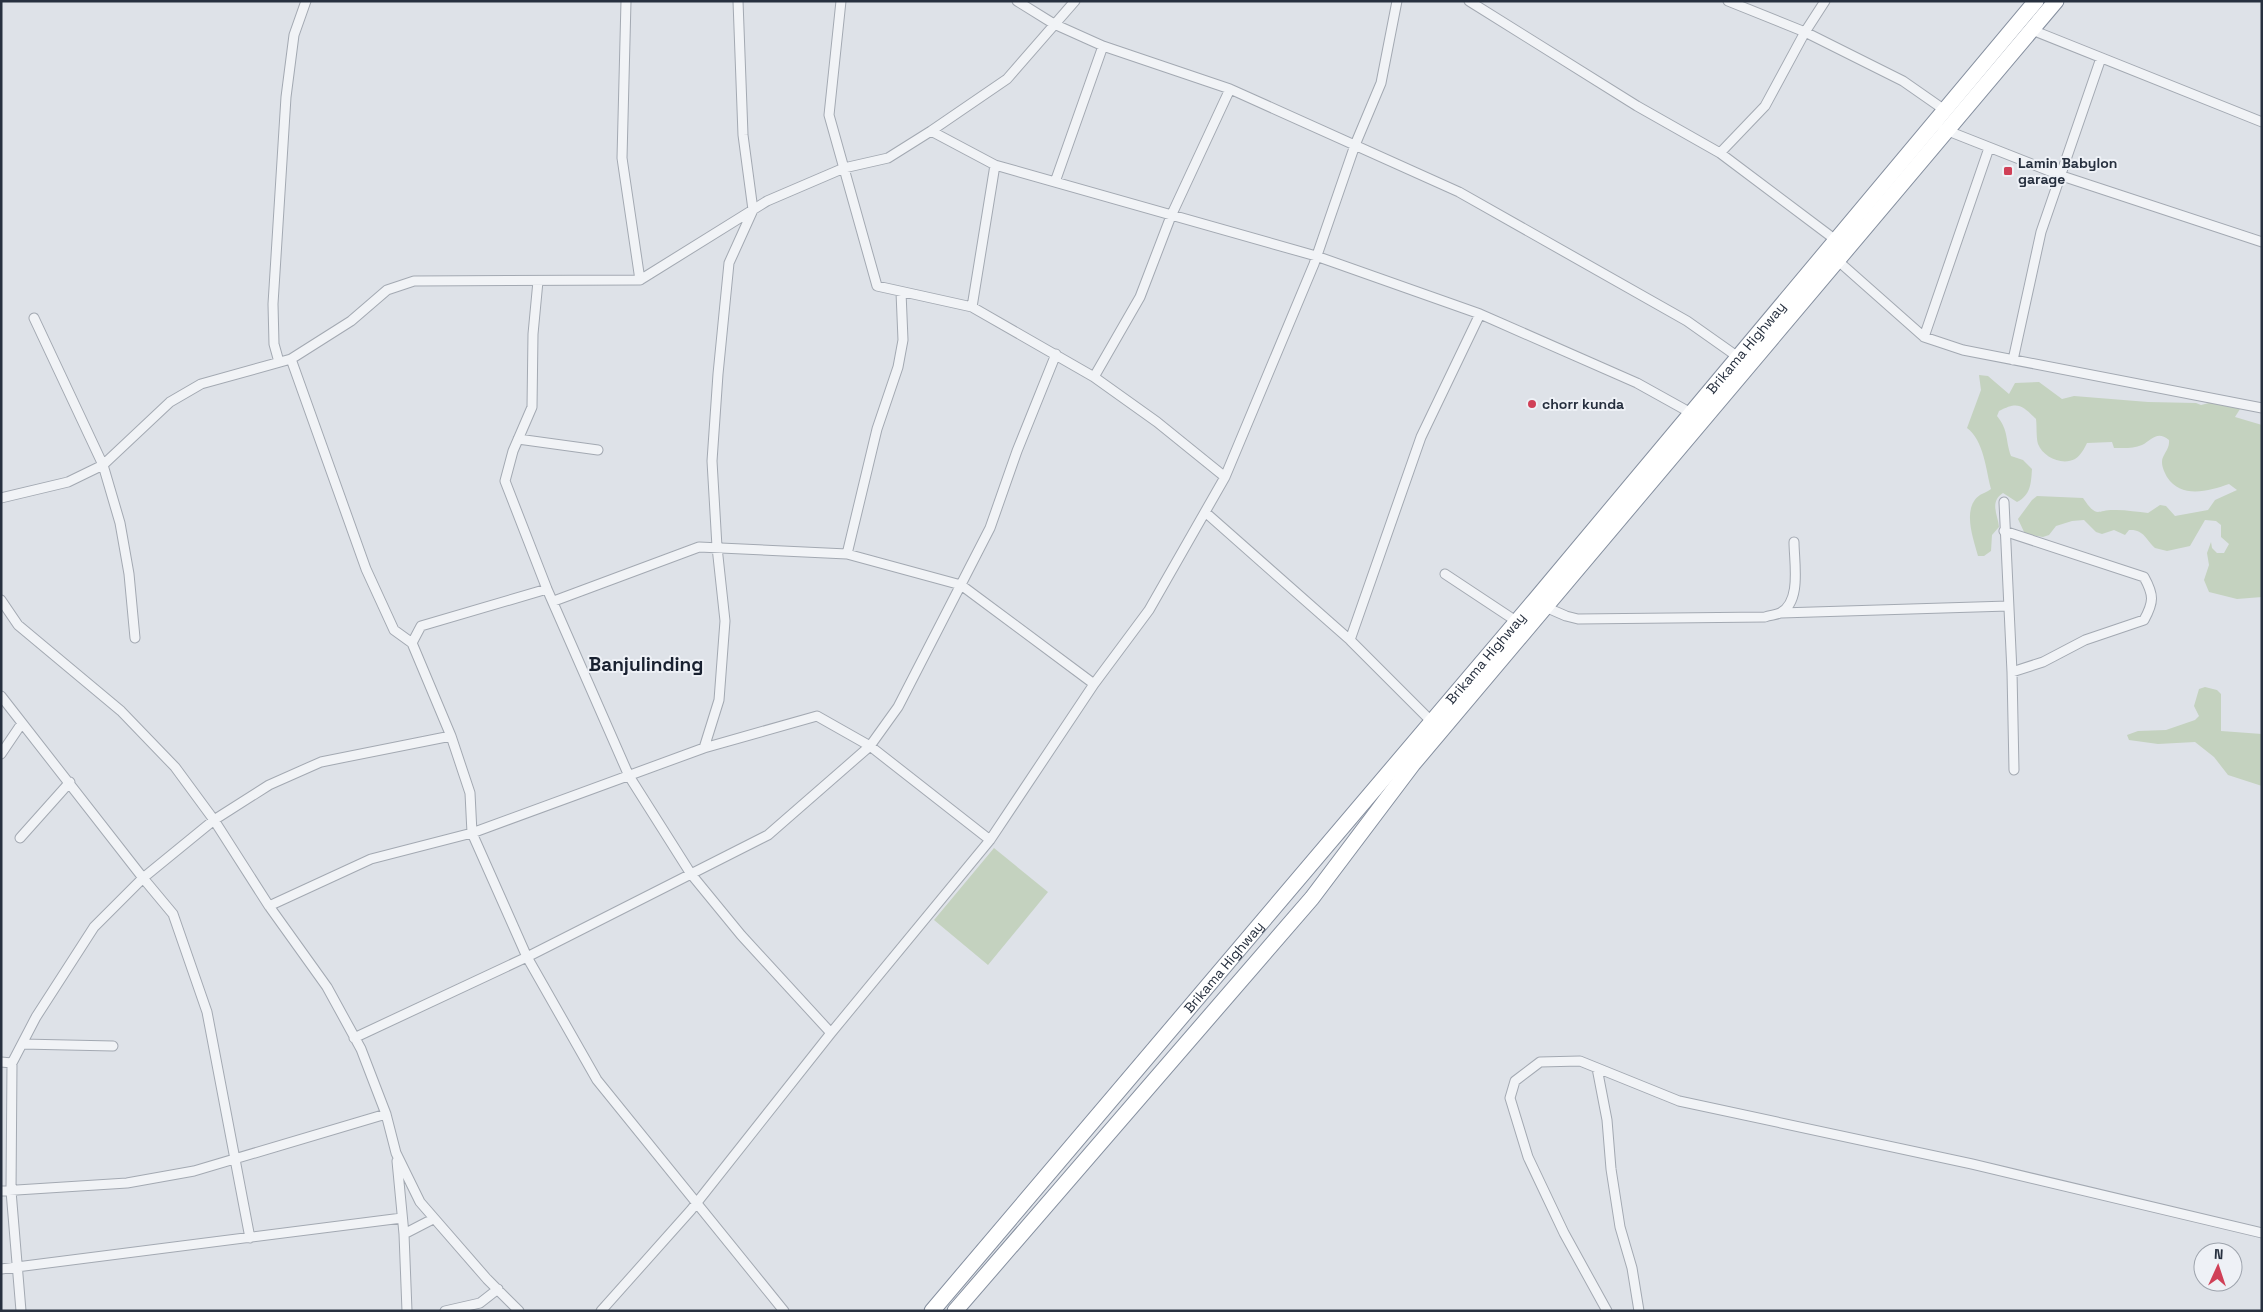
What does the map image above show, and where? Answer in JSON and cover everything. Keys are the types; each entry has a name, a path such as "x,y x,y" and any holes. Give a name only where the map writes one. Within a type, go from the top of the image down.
{"highway":[{"name":"Brikama Highway","path":"1941,128 1946,110 2036,1"},
{"name":"Brikama Highway","path":"932,1311 1430,721 1516,622 1540,604 1838,260 1913,161 1941,128 2032,30 2056,1"},
{"name":"Brikama Highway","path":"955,1311 1312,898 1413,764 1691,413 1837,241 1913,161"}],"street":[{"path":"279,362 274,344 273,304 286,97 294,35 306,1"},
{"path":"626,1 622,158 640,280"},
{"path":"704,748 719,700 725,621 717,547 712,461 718,374 729,263 752,210 743,135 738,1"},
{"path":"841,1 829,115 877,286 972,308 1056,354 1094,377 1157,422 1225,477"},
{"path":"1017,1 1054,24 1103,46 1230,89 1459,192 1687,321 1738,357"},
{"path":"1,498 68,482 103,465 170,402 200,384 291,359 351,321 387,290 414,281 640,280 766,201 844,168 888,158 931,131 1007,79 1075,1"},
{"path":"600,1311 697,1204 831,1033 990,840 1094,684 1149,610 1225,477 1316,256 1355,146 1381,83 1398,1"},
{"path":"1469,1 1637,106 1720,153 1837,241"},
{"path":"1728,1 1805,32 1903,80 1946,110"},
{"path":"1720,153 1765,106 1805,32 1826,1"},
{"path":"2032,30 2262,122"},
{"path":"1055,182 1103,46"},
{"path":"2013,360 2041,232 2062,176 2101,58"},
{"path":"1094,377 1140,297 1171,216 1230,89"},
{"path":"1941,128 2062,176 2262,242"},
{"path":"931,131 995,165 1316,256 1480,314 1637,383 1691,413"},
{"path":"1924,337 1988,148"},
{"path":"972,308 995,165"},
{"path":"1838,260 1924,337 1963,350 2262,408"},
{"path":"538,280 533,334 532,406 518,439 505,481 547,589 554,601 629,776 690,874 741,935 831,1033"},
{"path":"847,554 877,429 898,366 902,340 901,292"},
{"path":"1350,640 1421,437 1480,314"},
{"path":"34,318 103,465 120,523 128,566 134,638"},
{"path":"354,1038 527,957 768,835 870,746 898,707 990,528 1017,451 1056,354"},
{"path":"291,359 370,577 394,630 412,643 451,736 470,793 472,833 527,957 597,1080 784,1311"},
{"path":"518,439 598,450"},
{"path":"2004,502 2012,672 2014,770"},
{"path":"1205,512 1350,640 1430,721"},
{"path":"2004,531 2144,577 2150,588 2152,604 2144,620 2085,640 2043,662 2012,672"},
{"path":"1781,613 1790,604 1794,594 1794,542"},
{"path":"554,601 699,547 847,554 961,585 1094,684"},
{"path":"1445,574 1516,622"},
{"path":"412,643 421,626 547,589"},
{"path":"1,600 18,625 120,711 174,767 214,820 326,987 361,1049 386,1114 396,1153 404,1234 407,1311"},
{"path":"1540,604 1578,619 1765,617 1781,613 2008,606"},
{"path":"1,696 143,878 174,914 207,1012 233,1159 250,1238"},
{"path":"270,906 371,859 472,833 704,748 817,716 870,746 990,840"},
{"path":"1,754 22,724"},
{"path":"21,1311 11,1191 12,1063 36,1017 94,927 143,878 214,820 269,785 321,762 451,736"},
{"path":"20,838 70,782"},
{"path":"22,1044 113,1046"},
{"path":"1607,1311 1564,1233 1528,1157 1510,1098 1515,1081 1540,1062 1580,1061 1679,1101 1972,1164 2262,1233"},
{"path":"1,1062 12,1063"},
{"path":"1598,1068 1607,1120 1611,1169 1620,1227 1632,1268 1639,1311"},
{"path":"1,1191 127,1183 194,1171 386,1114"},
{"path":"396,1153 420,1202 433,1219 519,1311"},
{"path":"1,1269 402,1218"},
{"path":"404,1234 433,1219"},
{"path":"445,1311 480,1303 498,1290"}],"green space":[{"path":"1979,375 1988,376 2009,394 2015,383 2039,382 2062,399 2074,396 2148,402 2196,403 2201,405 2213,402 2237,404 2240,409 2235,417 2262,425 2262,597 2237,599 2209,592 2204,580 2209,565 2207,553 2211,542 2212,548 2217,553 2224,553 2229,544 2221,537 2221,525 2216,521 2205,520 2190,546 2167,551 2155,548 2138,531 2129,530 2125,535 2114,530 2102,534 2096,532 2084,520 2072,521 2056,526 2049,535 2043,537 2025,534 2018,519 2037,496 2083,498 2092,509 2098,512 2120,510 2148,513 2160,505 2166,506 2175,516 2208,510 2215,500 2237,490 2229,484 2204,491 2187,491 2173,484 2167,477 2162,464 2169,440 2161,436 2132,448 2114,448 2112,442 2087,443 2081,454 2075,459 2059,461 2048,456 2040,449 2037,438 2036,419 2027,410 2015,405 1999,411 1997,416 2005,431 2011,456 2023,460 2032,469 2029,488 2025,496 2017,502 2003,493 1996,500 1995,509 1999,527 1992,535 1991,551 1984,556 1978,556 1970,524 1971,508 1974,501 1980,495 1991,489 1981,448 1967,428 1981,390"},
{"path":"2205,687 2217,690 2221,694 2221,731 2262,734 2262,786 2228,775 2214,757 2195,742 2158,744 2129,740 2127,735 2138,731 2166,730 2195,720 2199,716 2194,706 2199,689"},
{"path":"994,848 1048,892 988,965 934,920"}],"place":[{"name":"Lamin Babylon garage","path":"2008,171"},
{"name":"chorr kunda","path":"1532,404"}],"district":[{"name":"Banjulinding","path":"646,664"}]}
